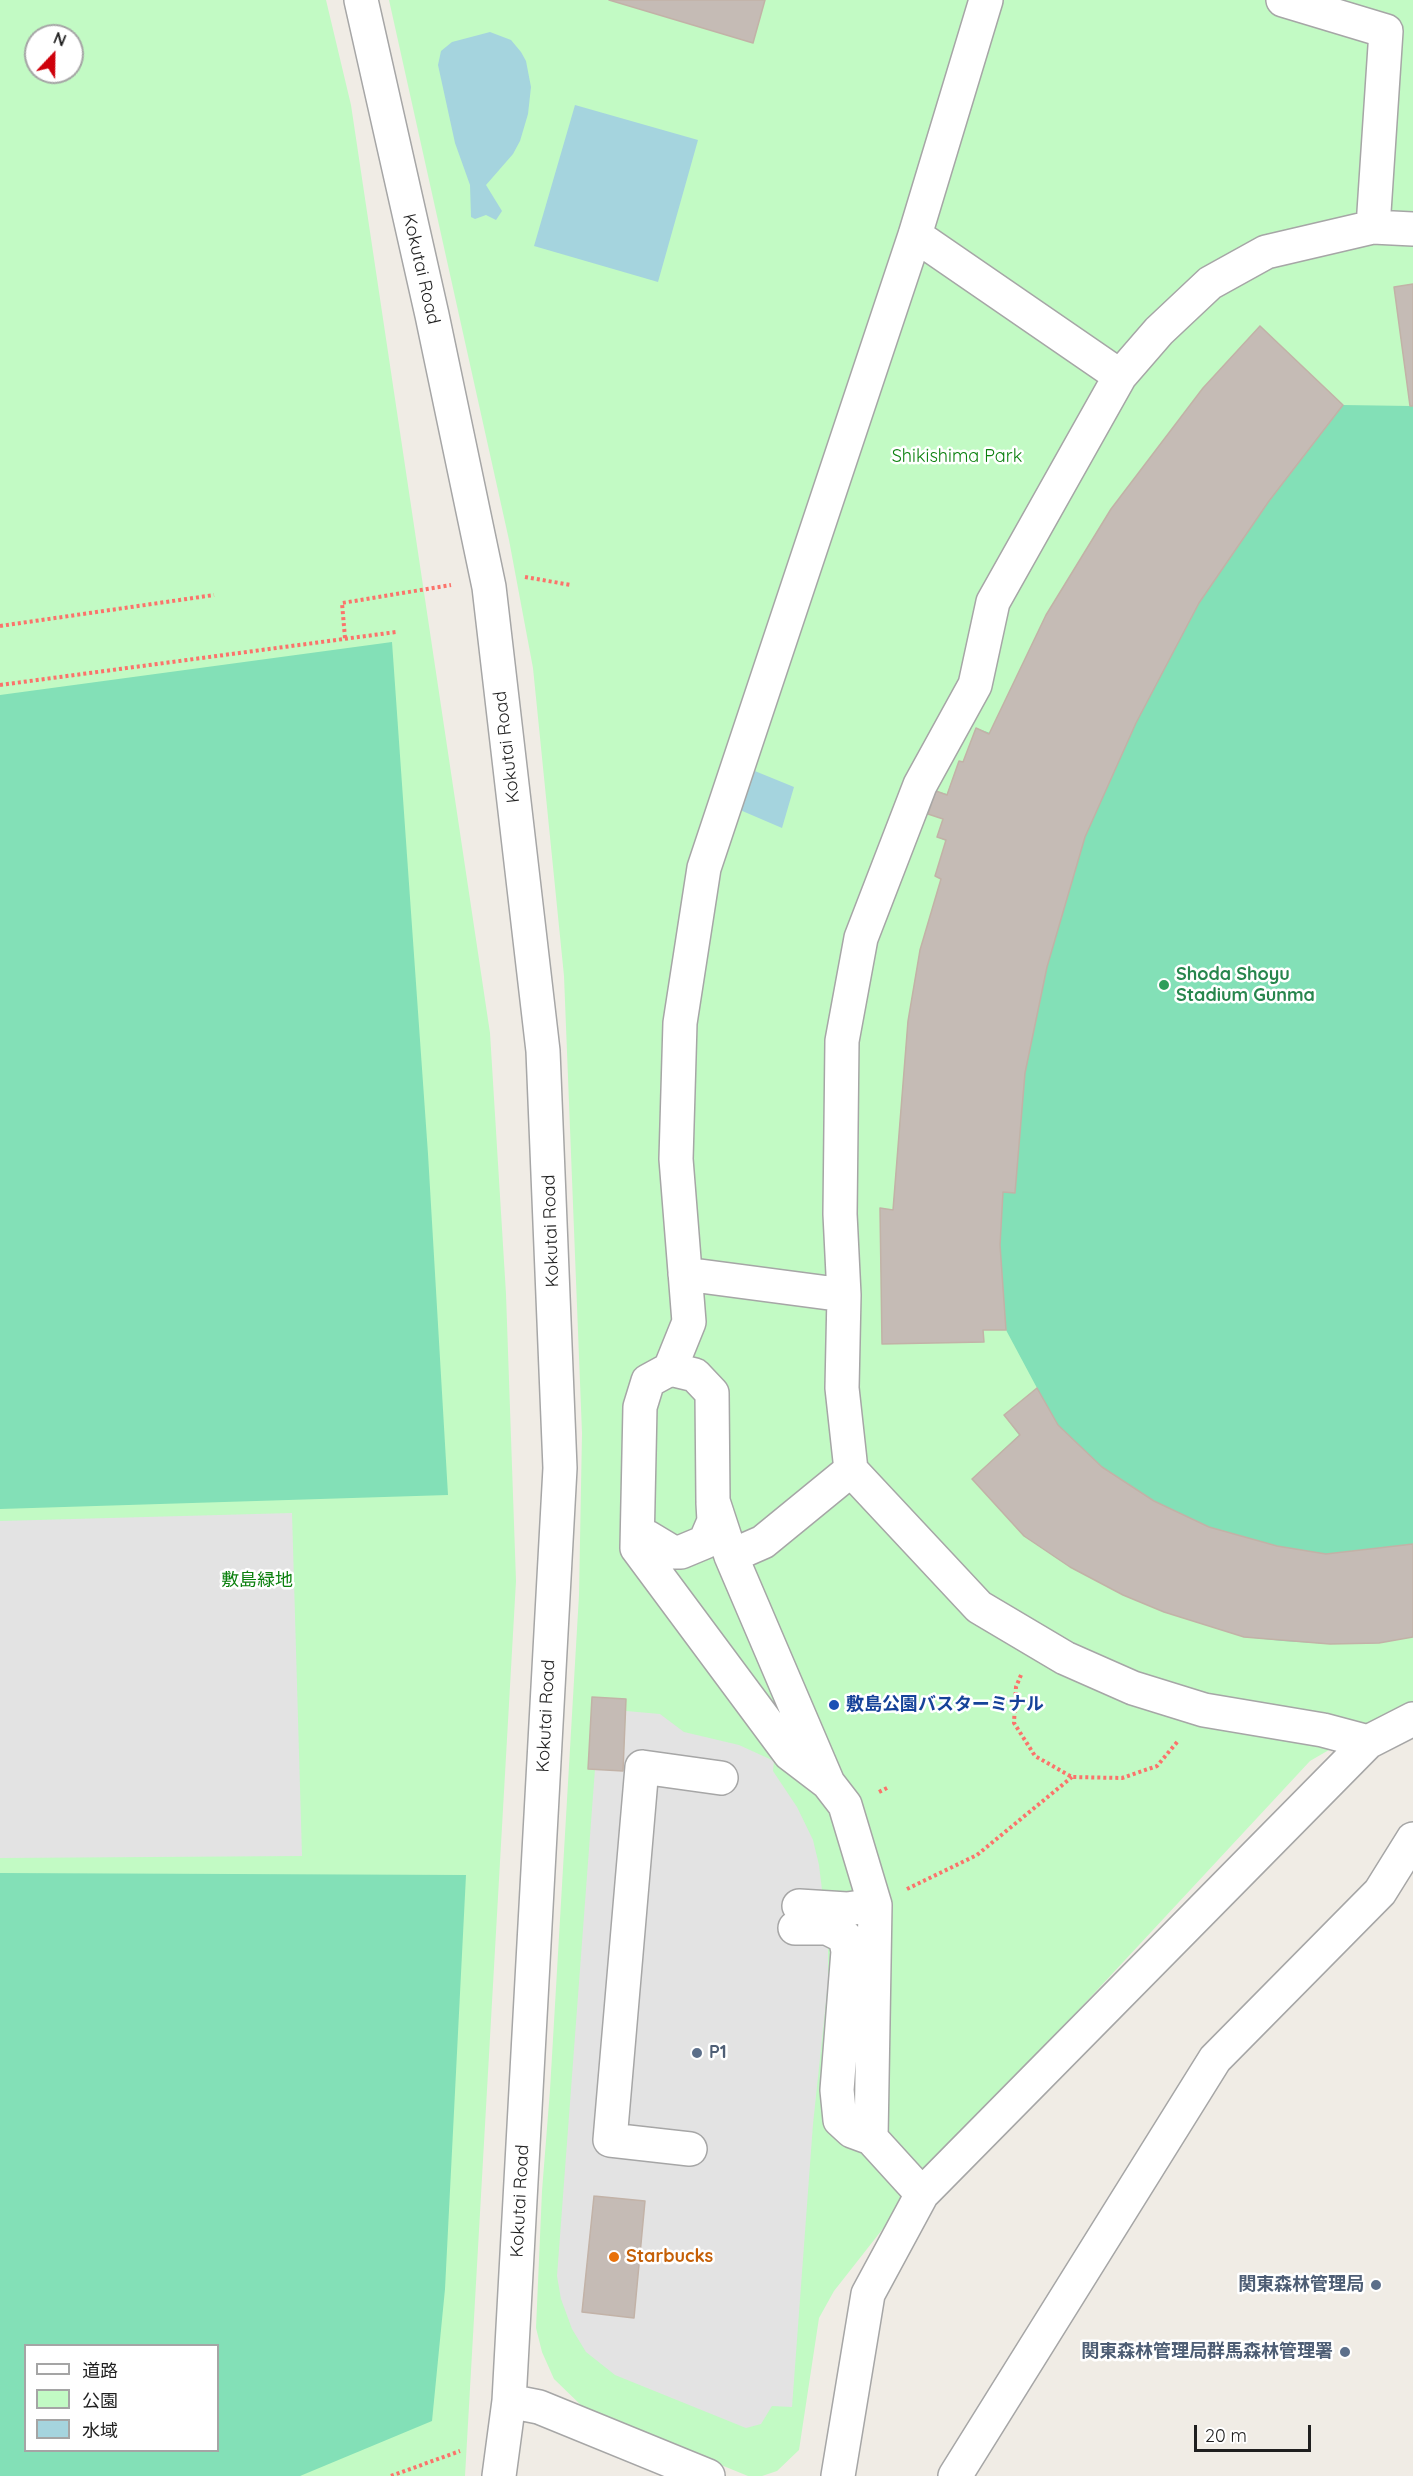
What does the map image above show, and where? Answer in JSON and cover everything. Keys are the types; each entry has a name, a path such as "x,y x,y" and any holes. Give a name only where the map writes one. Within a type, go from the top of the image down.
{"street":[{"name":"Kokutai Road","path":"361,0 432,315 489,587 543,1051 560,1468 509,2401 499,2476"},
{"path":"828,1783 790,1754 637,1548 640,1407 648,1381 670,1369 688,1322 676,1159 680,1023 704,868 915,235 986,0"},
{"path":"1283,0 1386,31 1373,227"},
{"path":"1368,1742 1323,1730 1204,1710 1133,1688 1065,1658 979,1607 851,1470 842,1388 844,1295 840,1214 842,1041 861,938 920,785 975,685 993,602 1120,376 1160,331 1210,283 1266,252 1373,227 1413,229"},
{"path":"915,235 1120,376"},
{"path":"685,1274 844,1295"},
{"path":"637,1548 647,1537 672,1552 681,1552 705,1542 714,1521 712,1393 695,1375 670,1369"},
{"path":"731,1556 763,1542 851,1470"},
{"path":"713,1501 731,1556 828,1783 845,1805 875,1905 871,2138"},
{"path":"838,2476 868,2294 922,2194 1368,1742 1413,1719"},
{"path":"690,2149 610,2140 611,2128 642,1767 721,1778"},
{"path":"955,2476 1215,2059 1380,1892 1413,1839"},
{"path":"875,1905 796,1917 845,1937 848,1951 837,2090 840,2120 852,2131 871,2138 922,2194"},
{"path":"509,2401 539,2407 708,2476"}],"path":[{"path":"519,576 571,585"},
{"path":"345,638 342,603 457,584"},
{"path":"0,626 214,595"},
{"path":"0,685 396,632"},
{"path":"1036,1642 1016,1687 1014,1723 1035,1756 1072,1777 1122,1778 1157,1766 1204,1710"},
{"path":"875,1905 977,1855 1072,1777"},
{"path":"391,2476 460,2451"}],"green space":[{"name":"敷島緑地","path":"0,0 326,0 351,105 490,1033 506,1294 516,1581 465,2476 0,2476"},
{"name":"Shikishima Park","path":"389,0 1413,0 1413,1701 1310,1761 981,2115 951,2142 834,2291 819,2318 799,2450 777,2471 762,2476 748,2476 586,2410 554,2379 542,2352 536,2328 542,2191 579,1595 582,1433 564,976 533,668 509,540"},
{"name":"Shoda Shoyu Stadium Gunma","path":"1413,284 1413,1637 1379,1643 1330,1644 1244,1637 1164,1612 1123,1595 1070,1567 1024,1536 972,1479 1019,1435 1004,1415 1037,1388 1006,1330 983,1330 984,1342 882,1344 880,1208 893,1210 908,1021 920,950 941,879 935,876 946,841 937,837 943,819 928,814 936,791 947,794 959,761 963,762 976,728 990,733 1046,615 1111,509 1260,326 1343,405 1410,406 1394,287"},
{"path":"392,642 428,1154 448,1495 0,1509 0,695"},
{"path":"0,1873 466,1875 445,2289 432,2421 300,2476 0,2476"}],"shaded area":[{"path":"292,1513 302,1856 0,1858 0,1521"},
{"name":"P1","path":"626,1711 660,1714 684,1732 739,1745 774,1761 773,1771 797,1807 813,1840 819,1865 828,1940 828,1983 813,2124 792,2407 772,2406 761,2424 746,2428 615,2375 586,2352 572,2329 561,2299 557,2276 595,1769 623,1770"}],"water":[{"path":"490,32 511,40 521,52 526,61 531,87 528,114 520,141 513,154 486,185 502,211 496,220 486,215 475,219 471,217 470,185 455,143 438,65 441,51 452,42"},
{"path":"575,105 698,140 658,282 534,246"},
{"path":"745,767 794,787 782,828 733,807"}],"building":[{"path":"609,0 765,0 753,43"},
{"path":"1413,284 1413,406 1410,406 1394,287"},
{"path":"1260,326 1343,405 1269,501 1199,603 1136,723 1085,837 1047,967 1025,1073 1015,1193 1003,1192 1000,1245 1006,1330 983,1330 984,1342 882,1344 880,1208 893,1210 908,1021 920,950 941,879 935,876 946,840 937,837 943,819 928,814 936,791 947,795 959,761 963,762 976,728 989,734 1046,615 1111,509 1203,388"},
{"path":"1037,1388 1058,1425 1102,1467 1154,1501 1209,1527 1277,1546 1326,1554 1413,1544 1413,1637 1379,1643 1330,1644 1244,1637 1164,1612 1123,1595 1070,1567 1024,1536 972,1479 1020,1435 1004,1415"},
{"path":"592,1697 626,1699 623,1771 588,1769"},
{"name":"Starbucks","path":"594,2196 645,2201 634,2318 582,2312"}],"place":[{"name":"Shoda Shoyu Stadium Gunma","path":"1164,985"},
{"name":"敷島公園バスターミナル","path":"834,1705"},
{"name":"P1","path":"697,2053"},
{"name":"Starbucks","path":"614,2257"},
{"name":"関東森林管理局","path":"1376,2285"},
{"name":"関東森林管理局群馬森林管理署","path":"1345,2352"}]}
